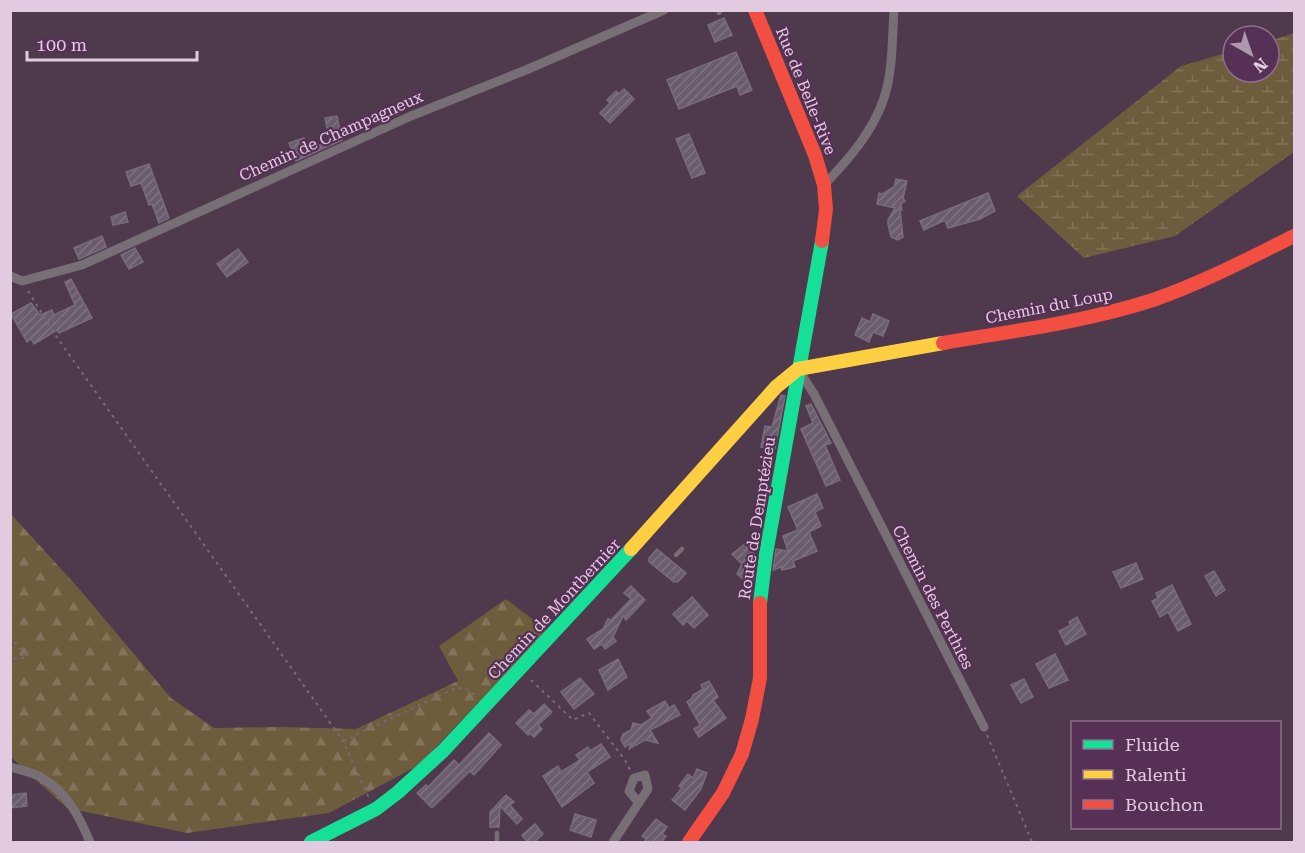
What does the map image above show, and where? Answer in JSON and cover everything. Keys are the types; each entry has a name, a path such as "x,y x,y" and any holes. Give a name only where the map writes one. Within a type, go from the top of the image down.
{"street":[{"name":"Chemin de Champagneux","path":"22,281 82,265 411,116 664,10"},
{"name":"Rue de Belle-Rive","path":"755,10 803,124 821,170 824,185"},
{"path":"824,185 858,147 884,98 894,10"},
{"name":"Route de Demptézieu","path":"689,843 723,793 742,754 752,719 760,678 760,595 798,369 824,233 826,209 824,185"},
{"name":"Chemin du Loup","path":"798,369 1094,316 1152,300 1196,284 1294,236"},
{"path":"10,276 22,281"},
{"name":"Chemin de Montbernier","path":"311,843 376,809 436,758 654,525 776,387 798,369"},
{"name":"Chemin des Perthies","path":"798,369 814,394 984,727"},
{"path":"10,767 42,777 52,786 73,807 90,843"},
{"path":"613,843 639,803 648,789 645,775 634,778 629,790 639,803"}],"lane":[{"path":"676,555 682,549"},
{"path":"497,833 497,843"}],"path":[{"path":"22,281 63,345 343,741 363,789 376,809"},
{"path":"10,636 27,657 17,659 10,657"},
{"path":"531,680 573,720 590,712 625,760 634,778"},
{"path":"343,741 456,688 465,688 488,705"},
{"path":"984,727 1032,843"}],"green space":[{"path":"1294,33 1294,152 1175,236 1084,258 1017,196 1181,66 1221,54 1221,84 1281,84 1281,37"},
{"path":"11,514 81,591 171,698 214,728 356,729 458,681 439,646 506,599 547,630 419,765 329,813 187,833 67,808 11,757"}],"building":[{"path":"724,18 732,35 715,42 708,25"},
{"path":"736,52 752,90 740,95 737,86 679,109 667,80"},
{"path":"624,89 634,99 610,123 600,113 610,103 607,100 616,91 619,94"},
{"path":"337,116 342,140 296,161 289,143 304,138 308,149 330,141 325,118"},
{"path":"689,134 705,173 692,178 676,139"},
{"path":"149,164 169,218 159,223 141,183 131,186 126,172"},
{"path":"896,179 907,181 903,198 905,201 901,204 902,210 900,209 903,237 898,240 891,237 888,224 895,208 877,204 879,193 882,194 894,187"},
{"path":"988,193 995,211 980,219 948,228 945,220 924,230 920,221"},
{"path":"125,212 128,222 113,225 111,217"},
{"path":"102,236 106,247 79,259 74,248"},
{"path":"135,248 143,262 129,269 121,255"},
{"path":"238,249 248,262 227,277 217,264"},
{"path":"71,279 92,318 59,333 57,330 34,344 31,339 27,342 11,314 31,303 40,315 52,310 54,315 75,305 65,282"},
{"path":"873,314 889,321 883,336 873,332 869,342 855,335 862,318 870,322"},
{"path":"781,395 785,396 775,449 761,447 765,426 772,427"},
{"path":"811,404 831,443 825,445 840,480 826,486 801,429 813,423 806,406"},
{"path":"817,494 823,508 815,512 821,526 809,532 817,551 793,561 795,567 782,570 781,567 773,570 776,549 788,551 783,536 798,530 788,507"},
{"path":"745,544 757,557 752,586 737,574 742,564 732,554"},
{"path":"657,549 686,573 678,582 674,582 649,562 649,558"},
{"path":"1136,563 1143,579 1121,588 1113,572"},
{"path":"1214,571 1225,590 1216,596 1205,576"},
{"path":"1172,585 1191,624 1178,631 1168,612 1160,617 1152,601 1158,598 1156,593"},
{"path":"631,586 645,600 626,620 623,616 613,637 616,641 605,649 602,644 594,649 587,639 603,629 608,619 611,620 631,599 624,593"},
{"path":"692,597 708,615 694,628 687,621 683,625 673,614"},
{"path":"1077,617 1086,634 1066,645 1059,631 1071,625 1069,622"},
{"path":"1055,654 1068,680 1049,688 1036,664"},
{"path":"618,659 627,677 608,690 599,670"},
{"path":"580,678 594,694 574,709 561,692"},
{"path":"1024,679 1033,697 1021,703 1011,685"},
{"path":"709,681 718,697 713,700 726,718 699,737 694,729 700,725 687,702 703,689 701,685"},
{"path":"665,701 669,708 674,705 680,715 650,730 658,743 645,740 629,749 631,743 625,747 621,740 623,734 631,730 633,723 641,725 652,718 647,711"},
{"path":"544,704 552,712 538,725 542,729 534,737 529,733 528,735 516,723 529,710 534,714"},
{"path":"489,733 501,745 474,775 470,771 432,808 417,793 426,785 428,787 454,760 459,765"},
{"path":"601,744 610,757 587,772 594,783 562,807 543,776 558,766 561,772 580,760 576,755 588,747 590,751"},
{"path":"697,769 707,773 701,789 685,810 672,800 682,788 679,786 688,774 693,778"},
{"path":"26,793 27,806 10,808 10,795"},
{"path":"506,795 514,802 510,805 522,819 517,824 500,806 499,827 490,827 490,812"},
{"path":"575,814 596,820 591,837 570,830"},
{"path":"656,819 667,827 662,834 666,836 661,843 643,843 646,839 642,836"},
{"path":"535,824 543,834 533,843 528,843 522,835"}],"traffic: fast":[{"path":"760,603 766,554 822,241"},
{"path":"311,842 376,809 443,751 631,549"}],"traffic: slow":[{"path":"631,549 776,387 798,369 943,343"}],"traffic: jam":[{"path":"755,10 815,155 824,185 826,209 822,241"},
{"path":"943,343 1075,320 1127,308 1207,278 1294,236"},
{"path":"689,842 723,793 742,754 760,678 760,603"}]}
